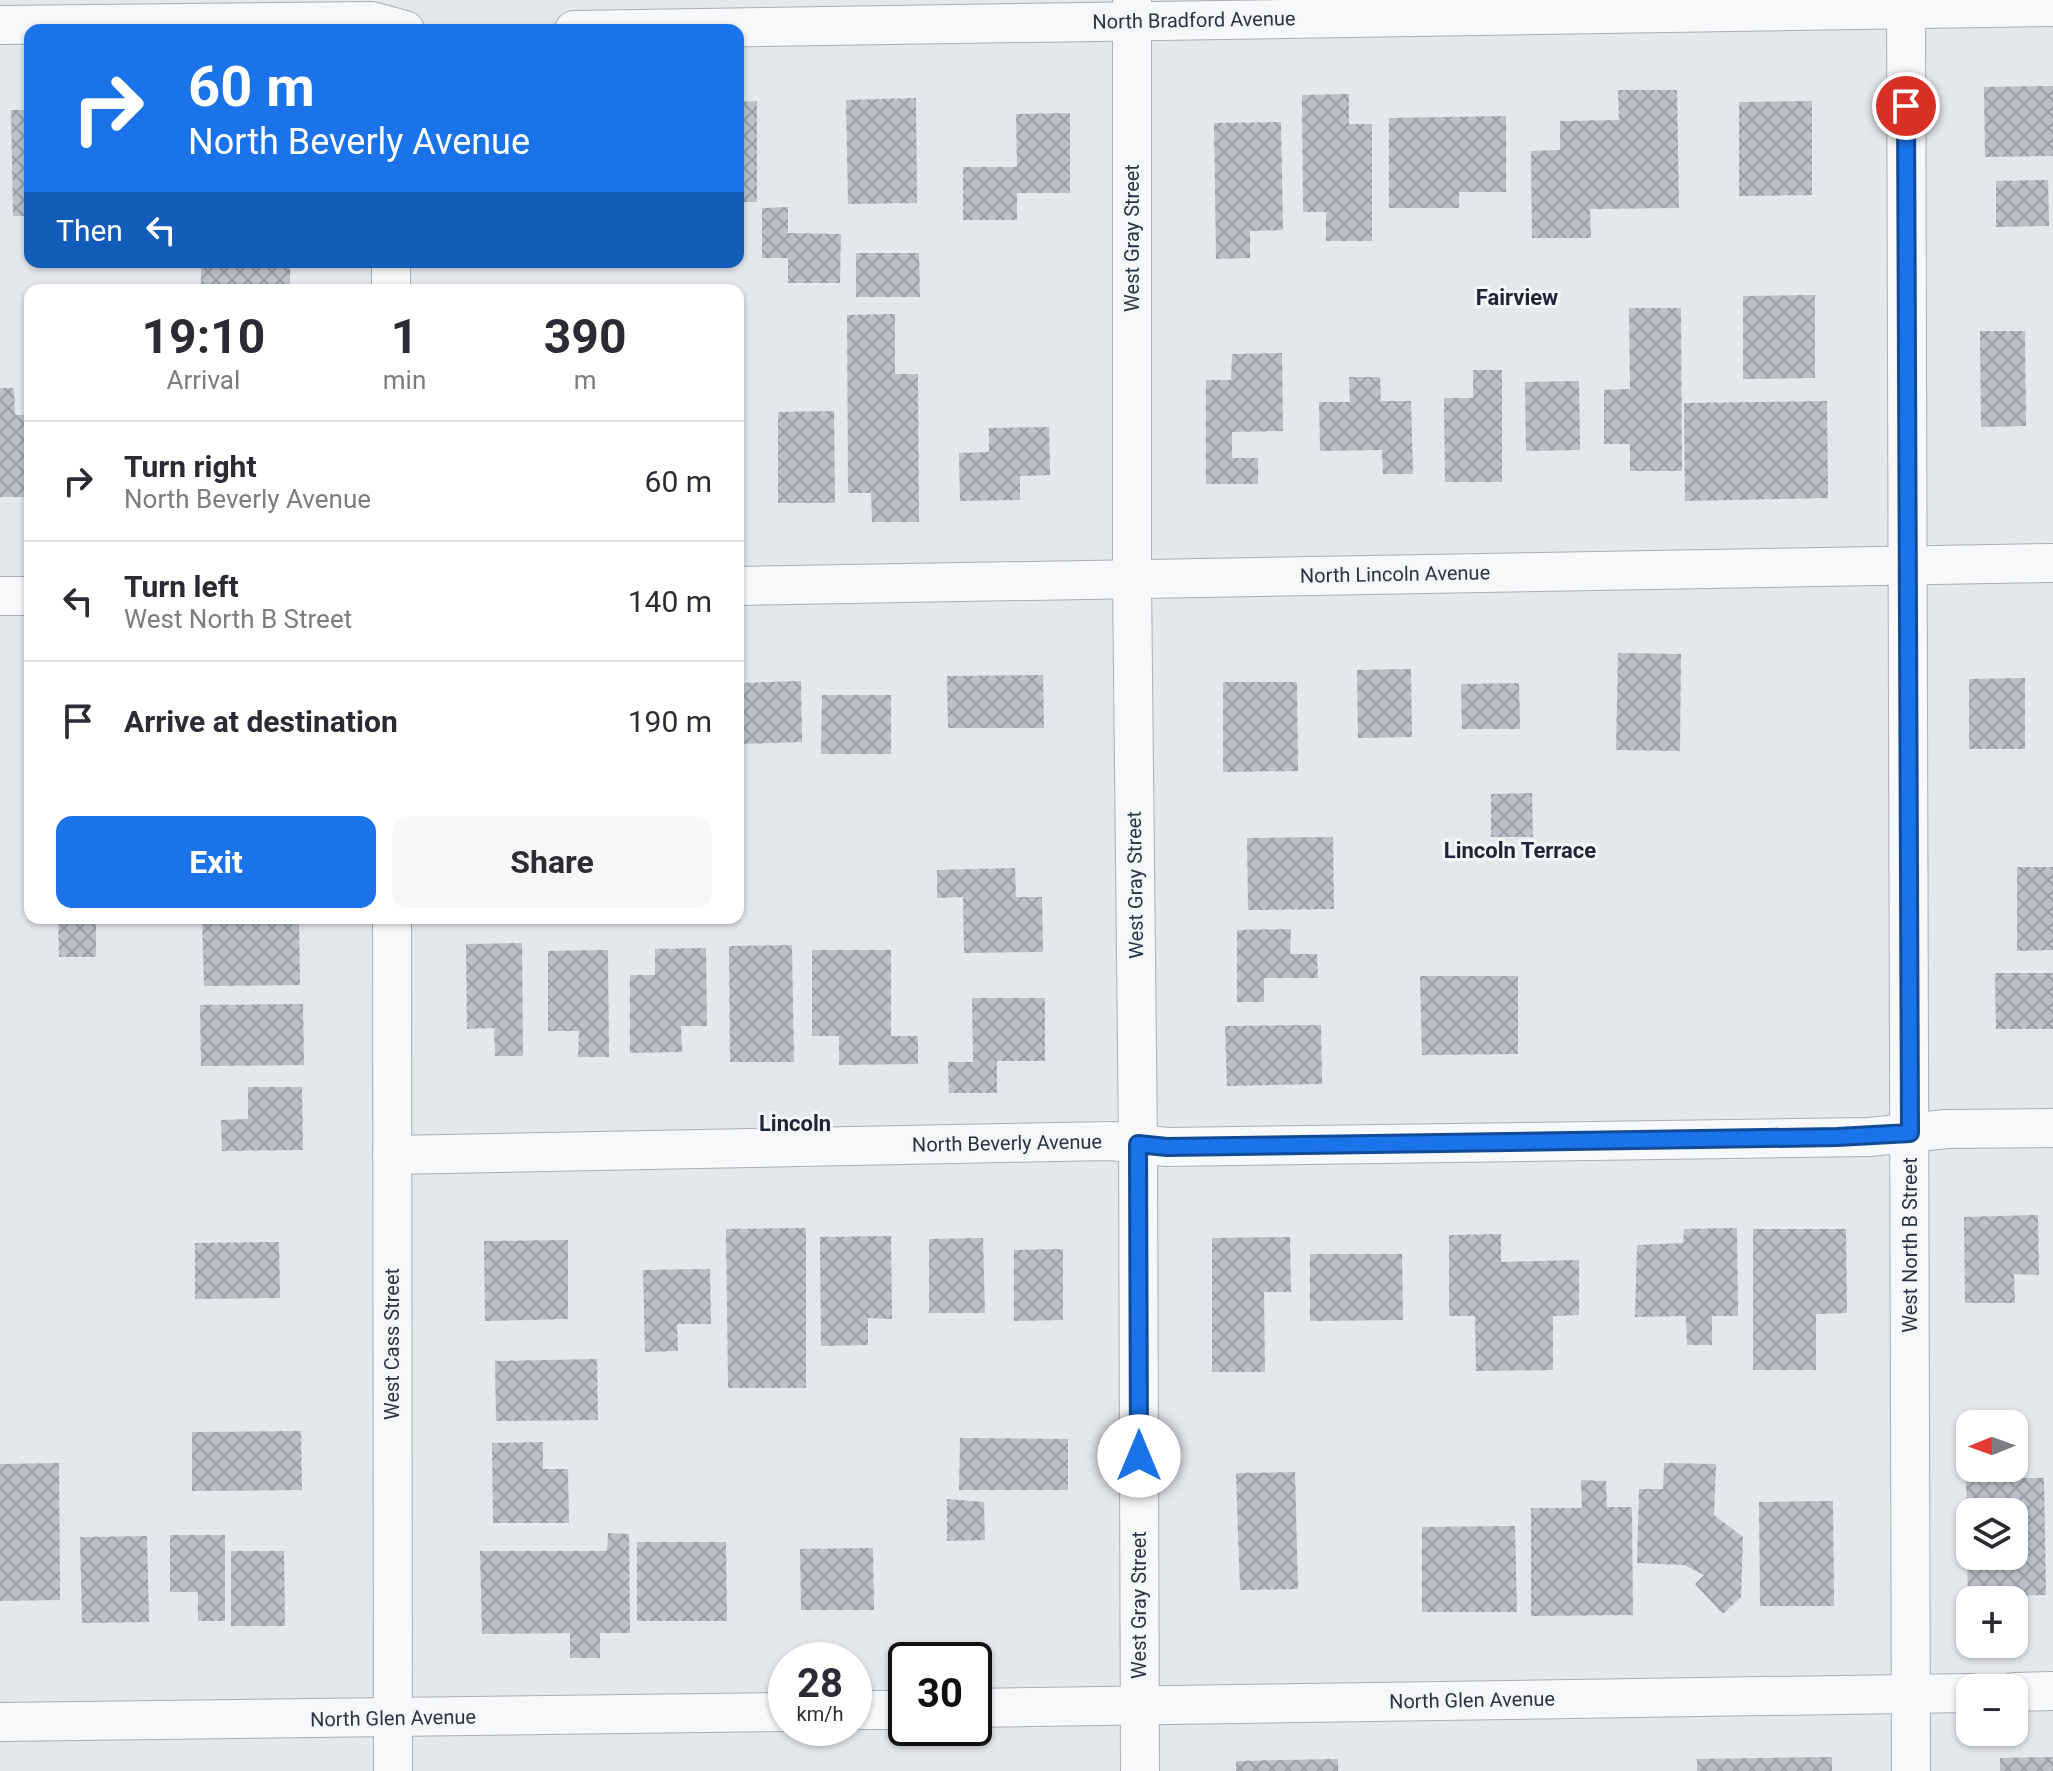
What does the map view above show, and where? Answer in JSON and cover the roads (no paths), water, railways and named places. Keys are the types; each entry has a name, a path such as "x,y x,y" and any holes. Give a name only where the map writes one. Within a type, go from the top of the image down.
{"street":[{"name":"North Bradford Avenue","path":"744,24 1132,11 1906,5 2053,7"},
{"name":"West North B Street","path":"1906,5 1911,1771"},
{"name":"West Gray Street","path":"1132,11 1132,579 1140,1771"},
{"path":"93,24 395,22"},
{"path":"0,25 24,25"},
{"name":"North Lincoln Avenue","path":"744,586 2053,563"},
{"path":"0,596 24,596"},
{"name":"West Cass Street","path":"392,924 393,1771"},
{"name":"North Beverly Avenue","path":"392,1155 1095,1141 1167,1147 1837,1137 1947,1129 2053,1128"},
{"path":"2028,1692 2053,1691"},
{"name":"North Glen Avenue","path":"992,1708 1956,1693"},
{"name":"North Glen Avenue","path":"0,1722 768,1712"}],"district":[{"name":"Fairview","path":"1517,297"},
{"name":"Lincoln Terrace","path":"1520,850"},
{"name":"Lincoln","path":"795,1123"}]}
